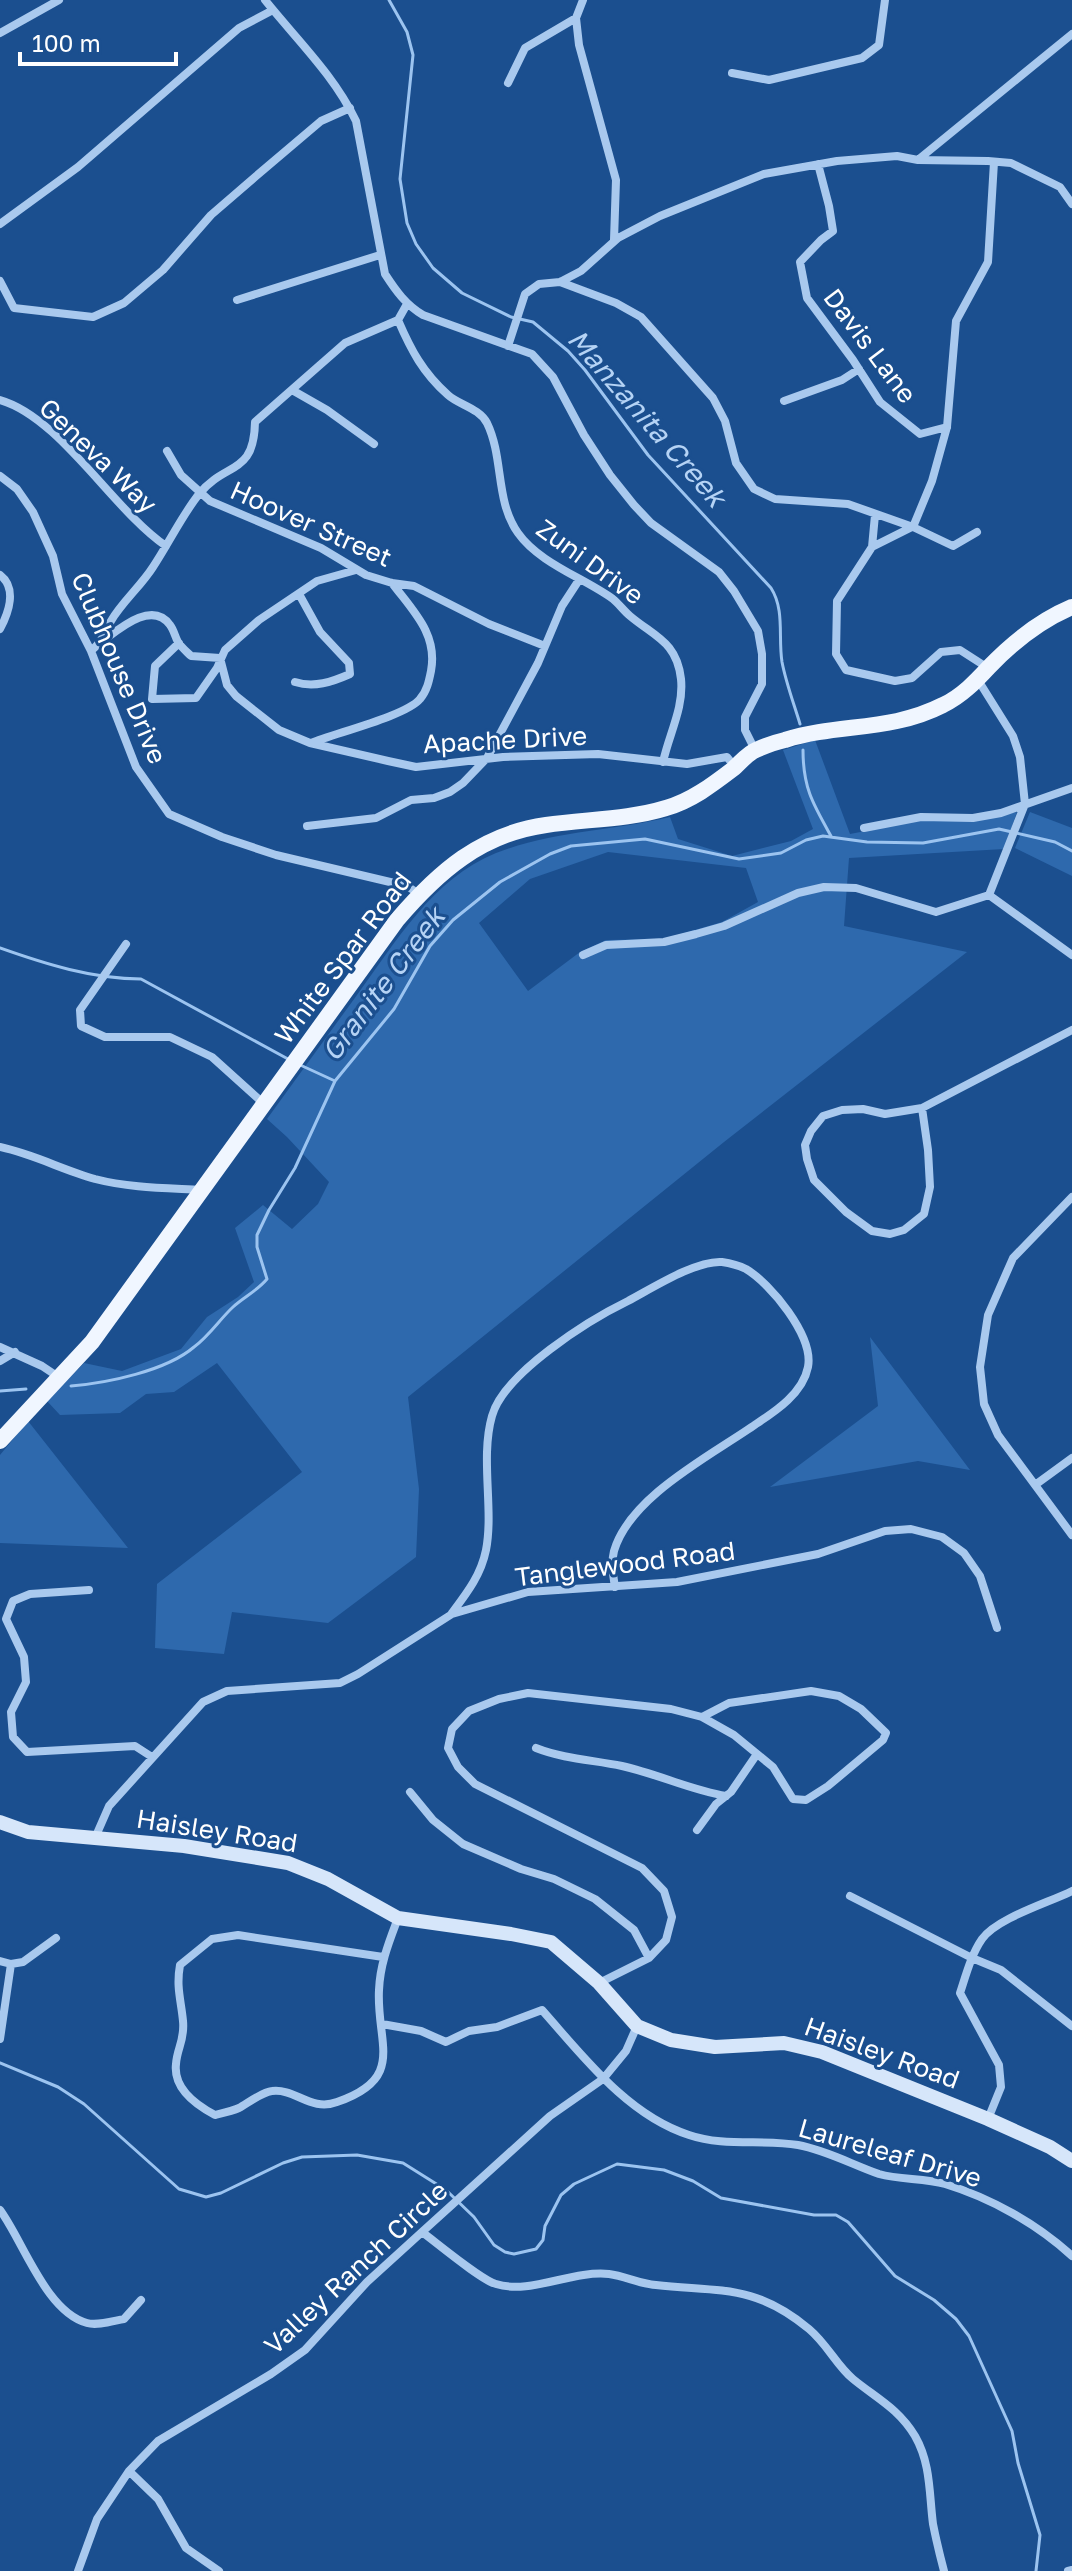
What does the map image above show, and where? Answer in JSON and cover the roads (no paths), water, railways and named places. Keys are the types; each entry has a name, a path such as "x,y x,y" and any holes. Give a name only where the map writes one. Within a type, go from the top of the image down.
{"main road":[{"name":"White Spar Road","path":"0,1441 92,1342 397,920 419,894 452,864 494,838 518,830 629,816 666,808 701,793 755,750 784,740 818,732 904,721 946,705 1012,645 1050,616 1072,607"}],"street":[{"path":"0,33 59,0"},
{"path":"265,0 325,69 350,108 362,146 385,274 407,304 423,315 532,354 553,377 584,435 634,505 651,523 719,572 734,591 758,631 762,654 762,684 745,717 745,730 755,750"},
{"path":"583,0 576,18 579,45 616,180 614,241"},
{"path":"732,73 769,80 862,58 879,45 885,0"},
{"path":"0,224 78,167 239,28 273,10"},
{"path":"508,83 525,48 576,18"},
{"path":"918,160 1072,34"},
{"path":"0,281 14,308 93,317 124,303 163,270 211,215 321,121 350,108"},
{"path":"508,346 525,294 539,284 560,282 581,271 614,241 660,216 764,174 818,164 897,156 918,160 1011,163 1060,187 1072,204"},
{"path":"872,547 913,527 932,481 947,427 956,321 988,262 994,162"},
{"name":"Davis Lane","path":"818,164 833,231 800,262 807,298 880,402 911,430 920,434 947,427"},
{"path":"237,300 380,255"},
{"path":"560,282 616,303 649,325 713,398 725,421 736,463 754,489 775,499 848,504 913,527 953,546 977,532"},
{"path":"103,641 112,620 145,578 200,494 211,482 249,456 255,440 255,422 345,343 398,320 407,304"},
{"name":"Zuni Drive","path":"398,320 413,355 435,381 450,397 486,420 495,446 506,510 518,534 543,556 614,600 658,635 676,655 681,694 676,724 663,762"},
{"path":"784,401 842,380 859,369"},
{"path":"292,390 327,410 374,444"},
{"name":"Geneva Way","path":"0,400 19,408 50,432 141,527 166,546"},
{"name":"Hoover Street","path":"167,451 181,475 200,494 321,548 356,570 392,583 414,586 489,624 545,646"},
{"name":"Clubhouse Drive","path":"0,476 17,489 33,512 53,556 62,594 91,651 136,767 169,814 222,837 276,855 407,886 419,894"},
{"path":"875,515 872,547 837,601 836,654 846,670 895,681 912,678 941,652 960,650 983,674 1020,757 1025,804 989,895"},
{"path":"179,643 164,654 155,666 152,699 196,698 217,668 225,650 259,620 326,577 356,570"},
{"path":"0,575 8,581 12,592 0,629"},
{"path":"307,826 376,818 411,800 434,798 463,783 487,758 545,646 562,606 579,580"},
{"path":"310,743 386,717 419,701 429,685 434,654 429,636 392,583"},
{"path":"295,682 307,686 336,681 350,674 349,663 320,632 299,594"},
{"path":"91,651 122,626 144,616 169,622 179,643 191,656 220,658"},
{"name":"Apache Drive","path":"220,658 227,685 236,696 279,730 310,743 416,767 487,758 598,754 687,764 727,757 735,767"},
{"path":"864,828 921,817 973,818 1001,813 1072,788"},
{"path":"583,955 606,945 664,942 696,934 724,926 798,893 824,887 856,888 936,912 989,895"},
{"path":"989,895 1072,955"},
{"path":"126,944 80,1010 81,1026 105,1037 170,1037 212,1057 263,1103"},
{"path":"922,1108 930,1187 924,1214 904,1230 890,1234 872,1231 846,1212 814,1180 805,1145 823,1116 842,1110 863,1109 885,1114 922,1108 1072,1030"},
{"path":"0,1147 23,1152 91,1178 130,1187 202,1190"},
{"path":"1072,1197 1013,1258 988,1315 980,1367 984,1404 998,1435 1072,1535"},
{"path":"452,1614 475,1582 486,1548 487,1451 492,1415 509,1387 555,1345 635,1297 695,1268 720,1262 745,1268 790,1310 808,1354 808,1368 781,1408 674,1480 632,1519 615,1550 612,1567 615,1587"},
{"path":"0,1347 61,1378"},
{"path":"0,1361 3,1362 15,1352"},
{"path":"1035,1485 1072,1458"},
{"name":"Tanglewood Road","path":"95,1838 109,1806 203,1702 227,1691 340,1683 452,1614 528,1592 677,1582 818,1554 885,1531 911,1529 942,1537 964,1553 980,1576 997,1628"},
{"path":"89,1590 30,1594 13,1601 6,1619 24,1657 26,1682 11,1712 13,1737 27,1752 135,1746 152,1757"},
{"path":"599,1983 649,1958 666,1940 672,1917 664,1891 642,1868 475,1784 458,1767 448,1748 452,1729 469,1711 499,1699 528,1693 671,1709 702,1717 734,1735 773,1767 793,1799 806,1800 828,1786 883,1740 886,1733 861,1709 839,1696 811,1691 729,1703 702,1717"},
{"path":"536,1748 557,1756 623,1766 726,1796"},
{"path":"697,1830 757,1754"},
{"path":"410,1792 433,1820 463,1844 521,1869 554,1879 595,1899 634,1930 649,1958"},
{"name":"Haisley Road","path":"0,1822 28,1832 184,1846 288,1863 328,1879 398,1918 551,1942 599,1983 637,2026 671,2040 715,2047 784,2043 822,2052 988,2119 1050,2147 1072,2161"},
{"path":"988,2119 1001,2087 999,2065 960,1993 972,1958 984,1937 1001,1924 1072,1891"},
{"path":"850,1896 1001,1970 1072,2026"},
{"path":"383,1957 238,1935 212,1939 180,1965 176,1983 184,2023 182,2045 175,2065 181,2087 194,2104 215,2115 235,2110 271,2091 293,2095 311,2104 335,2104 377,2079 385,2057 378,1991 383,1957 398,1918"},
{"path":"0,1961 11,1964 23,1962 56,1938"},
{"path":"0,2039 11,1964"},
{"name":"Laureleaf Drive","path":"382,2024 421,2031 446,2042 469,2031 497,2027 542,2010 603,2079 651,2117 688,2135 716,2141 773,2141 802,2145 883,2175 947,2185 1024,2218 1050,2235 1072,2256"},
{"name":"Valley Ranch Circle","path":"78,2571 97,2519 129,2471 158,2441 271,2374 305,2350 367,2282 550,2116 603,2079 626,2051 637,2026"},
{"path":"0,2210 23,2254 65,2313 89,2324 124,2319 141,2300"},
{"path":"422,2232 495,2284 520,2286 583,2273 612,2274 653,2285 719,2288 758,2298 787,2313 832,2352 851,2378 887,2402 915,2436 930,2476 933,2523 944,2571"},
{"path":"129,2471 158,2499 186,2548 219,2571"}],"waterway":[{"name":"Manzanita Creek","path":"389,0 407,32 413,55 400,179 407,223 416,244 433,268 462,293 511,317 533,322 568,351 648,455 771,588 780,614 784,670 800,724"},
{"name":"Manzanita Creek","path":"803,750 810,795 831,836"},
{"name":"Granite Creek","path":"71,1386 136,1374 168,1363 199,1343 233,1307 267,1279 257,1247 257,1235 295,1168 335,1081 394,1009 430,946 453,920 500,882 550,854 571,846 645,839 739,859 781,853 806,840 823,836 867,842 923,843 999,829 1055,842 1072,851"},
{"path":"0,948 87,973 141,979 288,1059"},
{"path":"298,1064 335,1081"},
{"name":"Granite Creek","path":"0,1391 26,1389"},
{"path":"0,2063 58,2087 84,2104 179,2189 206,2197 302,2157 357,2155 403,2163 446,2190 474,2217 494,2245 514,2254 536,2249 543,2240 545,2226 561,2195 574,2184 617,2164 664,2170 693,2181 721,2198 814,2215 836,2215 848,2222 895,2276 934,2300 956,2319 969,2336 1012,2431 1018,2463 1040,2535 1036,2571"}]}
